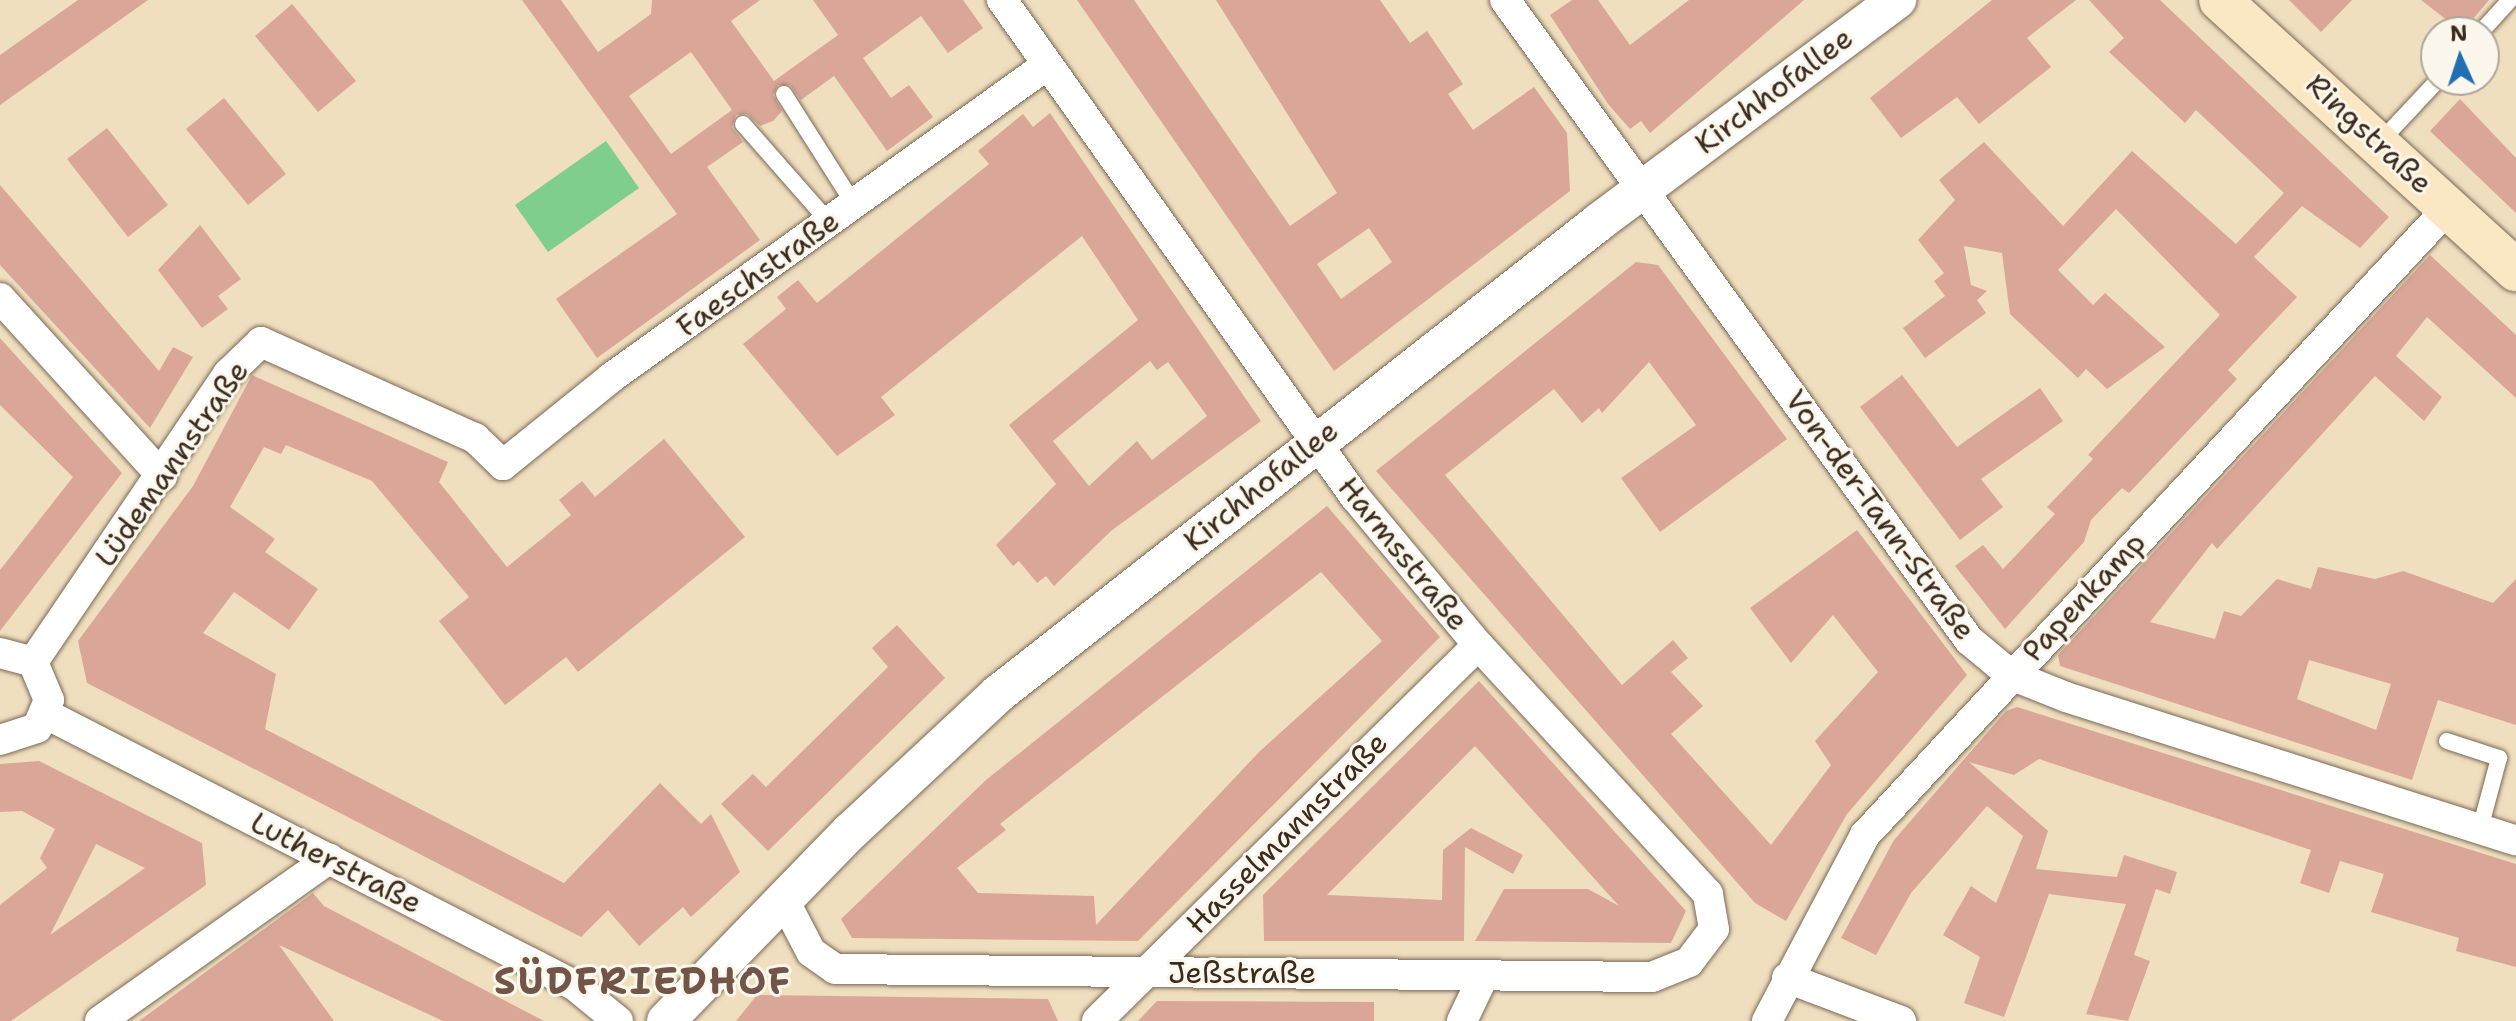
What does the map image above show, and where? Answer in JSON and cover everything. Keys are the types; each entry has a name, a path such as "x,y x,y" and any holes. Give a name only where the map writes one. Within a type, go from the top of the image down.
{"main road":[{"name":"Ringstraße","path":"2220,0 2380,142 2516,270"}],"street":[{"name":"Harmsstraße","path":"1002,0 1315,443 1478,645 1708,894 1714,929"},
{"name":"Von-der-Tann-Straße","path":"1507,0 1638,192 1969,640 2011,675 2516,841"},
{"name":"Kirchhofallee","path":"666,1021 988,703 1638,192 1893,1"},
{"name":"Faeschstraße","path":"475,438 503,465 829,222 1047,65"},
{"name":"Papenkamp","path":"1767,1021 1865,835 2448,208"},
{"path":"0,298 162,476"},
{"name":"Lüdemannstraße","path":"33,662 162,476 228,374 261,342 475,438"},
{"name":"Hasselmannstraße","path":"1097,1021 1478,645"},
{"path":"0,653 33,662 48,685 46,714 22,738 0,740"},
{"name":"Lutherstraße","path":"46,714 574,985 618,1021"},
{"path":"100,1021 329,859"},
{"name":"Jeßstraße","path":"785,902 811,952 835,969 1652,977 1702,952 1714,929"},
{"path":"1462,1021 1484,975"},
{"path":"1787,978 1901,1021"}],"lane":[{"path":"2496,16 2510,0"},
{"path":"784,94 855,206"},
{"path":"2380,142 2423,96"},
{"path":"743,124 829,222"},
{"path":"2447,741 2499,758 2480,829"}],"green space":[{"path":"606,141 639,188 548,252 515,205"}],"building":[{"path":"78,0 148,0 0,105 0,55"},
{"path":"522,0 561,0 598,52 651,14 652,0 760,0 731,21 774,81 838,35 813,0 963,0 983,28 948,53 921,16 863,58 891,98 909,85 933,117 887,151 834,76 801,100 790,85 778,85 773,95 782,111 773,121 760,126 747,114 736,115 732,127 743,142 707,167 760,240 597,358 556,299 677,214","holes":["691,52 732,110 671,154 629,96"]},
{"path":"1077,0 1134,0 1290,226 1337,193 1216,0 1380,0 1410,43 1427,31 1463,84 1448,94 1473,130 1534,87 1567,133 1570,191 1334,371","holes":["1369,228 1392,262 1341,299 1317,264"]},
{"path":"1572,0 1598,0 1630,45 1689,0 1804,0 1650,133 1641,121 1630,129 1608,104 1550,15"},
{"path":"1992,0 2076,0 2027,38 2051,67 1979,124 1957,97 1901,138 1870,98"},
{"path":"2089,0 2160,0 2389,217 2360,248 2302,206 2254,257 2297,297 2228,370 2237,379 2129,493 2122,488 2091,520 2084,542 2005,629 1955,566 1983,545 2003,569 2055,514 2047,507 2093,459 2088,455 2220,315 2116,209 2058,270 2093,305 2105,293 2165,347 2107,389 2086,369 2078,378 2010,314 2002,253 1964,246 1971,285 1987,291 1977,300 1986,313 1925,358 1903,328 1945,296 1934,281 1944,273 1918,240 1955,200 1939,180 1984,142 2063,226 2132,151 2236,244 2284,193 2196,110 2185,123 2109,52 2124,38"},
{"path":"2289,0 2352,0 2321,32"},
{"path":"2421,0 2489,0 2476,16 2442,16"},
{"path":"292,4 356,81 318,112 255,36"},
{"path":"224,98 286,174 248,205 186,129"},
{"path":"2460,99 2516,158 2516,213 2430,131"},
{"path":"1050,113 1261,421 1111,531 1054,586 1046,576 1037,583 1019,561 1013,566 996,545 1056,484 1009,425 1138,320 1082,236 881,397 895,415 837,456 743,344 786,309 777,297 798,280 817,303 989,164 978,151 1023,114 1033,127","holes":["1150,361 1157,370 1168,362 1207,416 1152,460 1137,441 1089,486 1053,441"]},
{"path":"107,128 168,205 128,237 67,159"},
{"path":"0,185 159,371 173,347 193,357 150,428 0,265"},
{"path":"200,225 241,279 218,296 228,309 202,328 158,270"},
{"path":"2430,255 2516,335 2516,398 2427,317 2396,356 2442,397 2424,421 2375,376 2217,549 2212,543 2150,622 2215,639 2224,611 2241,616 2277,579 2311,589 2318,567 2375,579 2403,571 2493,603 2516,579 2516,725 2438,700 2412,780 2060,666 2058,655","holes":["2309,660 2391,684 2376,730 2297,699"]},
{"path":"1636,262 1658,265 1787,439 1660,532 1621,478 1696,425 1649,362 1602,413 1599,408 1582,423 1554,389 1445,475 1622,685 1673,640 1688,658 1671,672 1703,706 1671,734 1771,845 1831,765 1815,741 1878,672 1833,615 1791,663 1750,608 1857,530 1967,675 1847,814 1786,921 1755,903 1376,471"},
{"path":"0,338 122,473 0,631 0,570 73,477 0,405"},
{"path":"252,375 448,462 439,482 507,567 571,515 559,500 582,481 595,497 664,439 745,537 578,672 566,657 505,705 439,621 469,597 372,481 286,445 281,454 264,447 230,507 275,539 265,552 318,589 289,630 234,592 203,633 276,674 265,729 564,883 660,783 701,824 711,814 740,872 691,917 683,907 639,946 608,910 581,937 87,683 78,641 193,486"},
{"path":"1902,375 1957,447 2040,388 2063,421 1981,479 2003,507 1960,540 1860,407"},
{"path":"1327,506 1440,637 1138,941 852,938 841,919 986,780","holes":["1321,572 1382,641 1260,751 1096,925 1094,896 978,893 957,868 1006,830 1000,824"]},
{"path":"897,625 945,678 768,851 721,804 753,774 766,787 888,667 872,648"},
{"path":"1479,681 1686,911 1671,943 1475,941 1504,889 1588,889 1619,906 1475,746 1327,895 1442,900 1443,850 1471,828 1523,855 1513,874 1465,847 1464,941 1264,941 1263,895"},
{"path":"2017,707 2516,864 2516,967 2456,951 2459,938 2371,912 2384,874 2340,861 2329,893 2300,883 2311,850 2039,759 2014,775 1969,762 2048,831 2036,869 2117,877 2124,855 2177,872 2170,894 2156,889 2134,955 2150,961 2128,1021 2086,1014 2126,904 2049,894 2004,1017 1964,1003 1980,957 1943,935 1971,886 1996,903 2023,836 1987,806 1911,893 1876,955 1841,938 1894,840 2006,711"},
{"path":"39,761 202,843 206,885 11,1021 0,1021 0,905 47,868 40,858 55,829 22,811 0,812 0,764","holes":["96,844 145,868 50,935"]},
{"path":"313,893 324,906 544,1021 443,1021 279,945 334,1021 139,1021"},
{"path":"757,995 1048,999 1058,1021 736,1021"},
{"path":"1157,1001 1374,1002 1374,1021 1138,1021"}],"district":[{"name":"SÜDFRIEDHOF","path":"643,981"}]}
